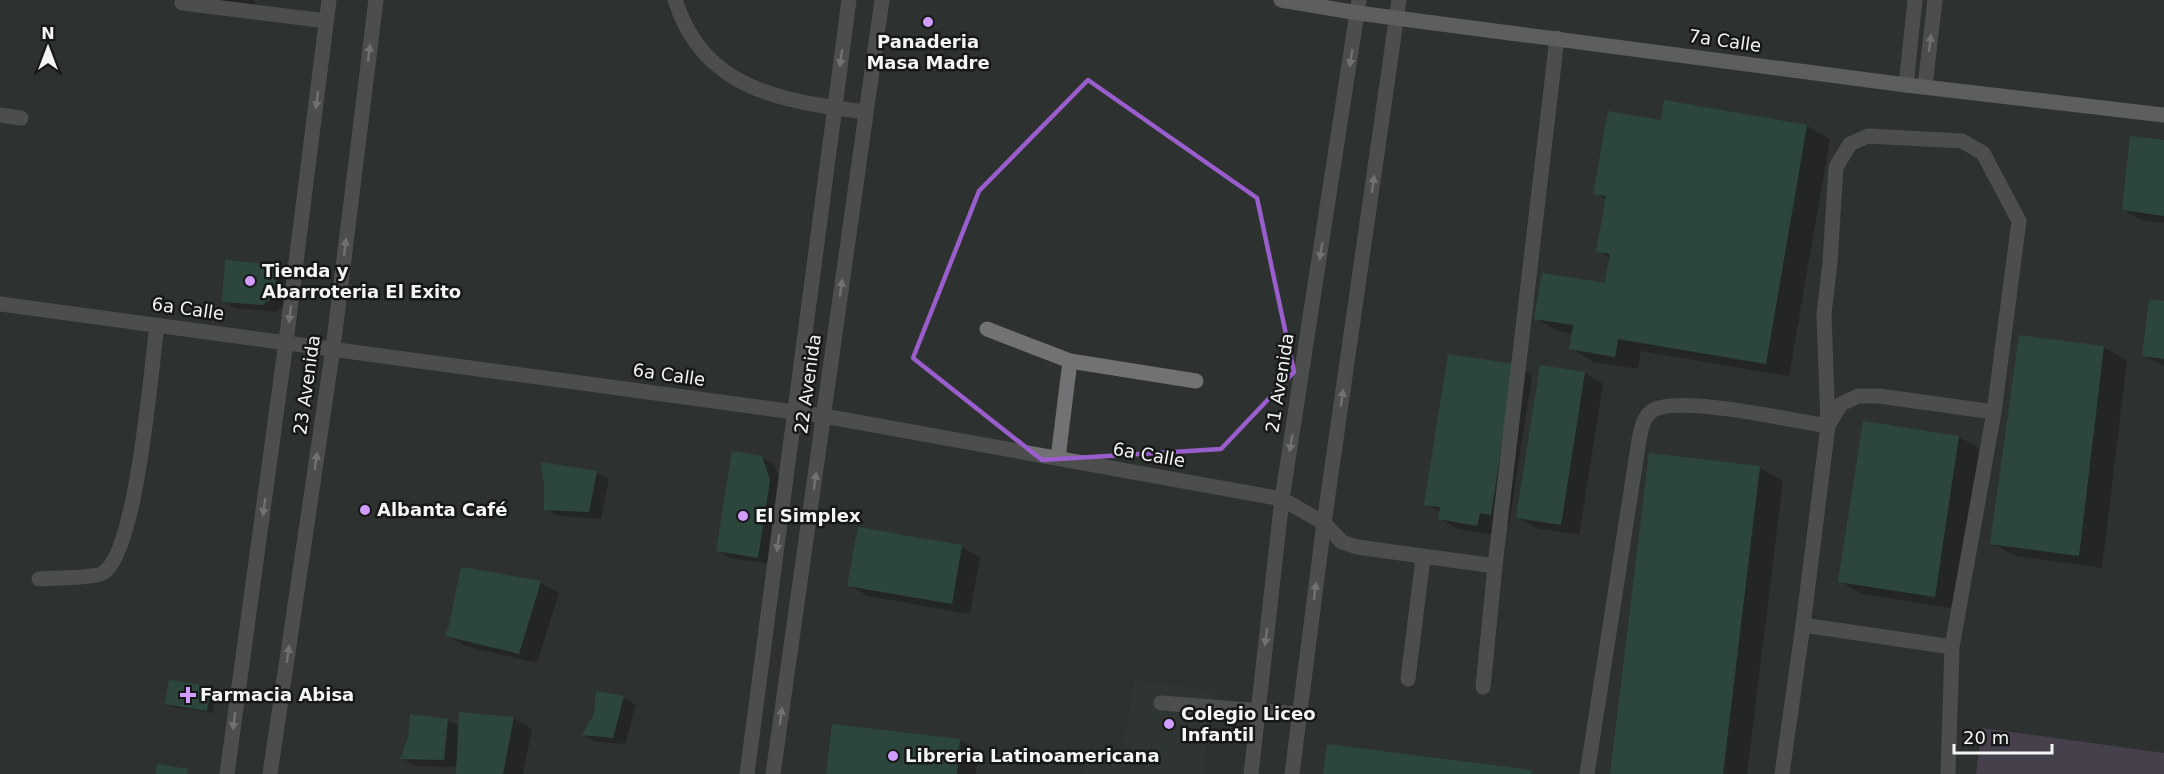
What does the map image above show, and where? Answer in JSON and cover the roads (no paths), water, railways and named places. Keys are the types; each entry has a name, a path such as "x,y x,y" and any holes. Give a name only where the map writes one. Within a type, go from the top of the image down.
{"main road":[{"name":"7a Calle","path":"1281,0 1358,6 1397,18 1906,85 2164,115"}],"street":[{"name":"23 Avenida","path":"226,774 286,342 329,0"},
{"name":"23 Avenida","path":"270,774 333,348 375,0"},
{"path":"675,0 692,39 724,70 751,88 798,101 865,112"},
{"name":"22 Avenida","path":"747,774 849,0"},
{"name":"22 Avenida","path":"773,774 882,0"},
{"path":"1292,774 1324,523 1399,0"},
{"path":"1906,85 1915,0"},
{"path":"1924,86 1935,0"},
{"path":"182,3 326,21"},
{"name":"21 Avenida","path":"1251,774 1282,499 1358,6"},
{"path":"1483,687 1557,38"},
{"path":"0,115 21,118"},
{"path":"1782,774 1828,426 1824,314 1836,167 1850,144 1868,136 1962,141 1983,153 2019,221 1994,412 1952,647 1948,774"},
{"name":"6a Calle","path":"0,304 824,416 1282,499 1324,523 1336,537 1348,545 1423,558 1495,566"},
{"path":"39,579 101,574 110,566 120,550 135,490 157,325"},
{"path":"987,329 1070,361 1196,381"},
{"path":"1058,458 1070,361"},
{"path":"1828,426 1841,404 1858,396 1879,396 1994,412"},
{"path":"1587,774 1639,440 1647,416 1664,406 1686,404 1828,426"},
{"path":"1408,679 1423,558"},
{"path":"1803,625 1952,647"},
{"path":"1161,703 1300,714"}],"place":[{"name":"Panaderia Masa Madre","path":"928,22"},
{"name":"Tienda y Abarroteria El Exito","path":"250,281"},
{"name":"Albanta Café","path":"365,510"},
{"name":"El Simplex","path":"743,516"},
{"name":"Farmacia Abisa","path":"188,695"},
{"name":"Colegio Liceo Infantil","path":"1169,724"},
{"name":"Libreria Latinoamericana","path":"893,756"}]}
